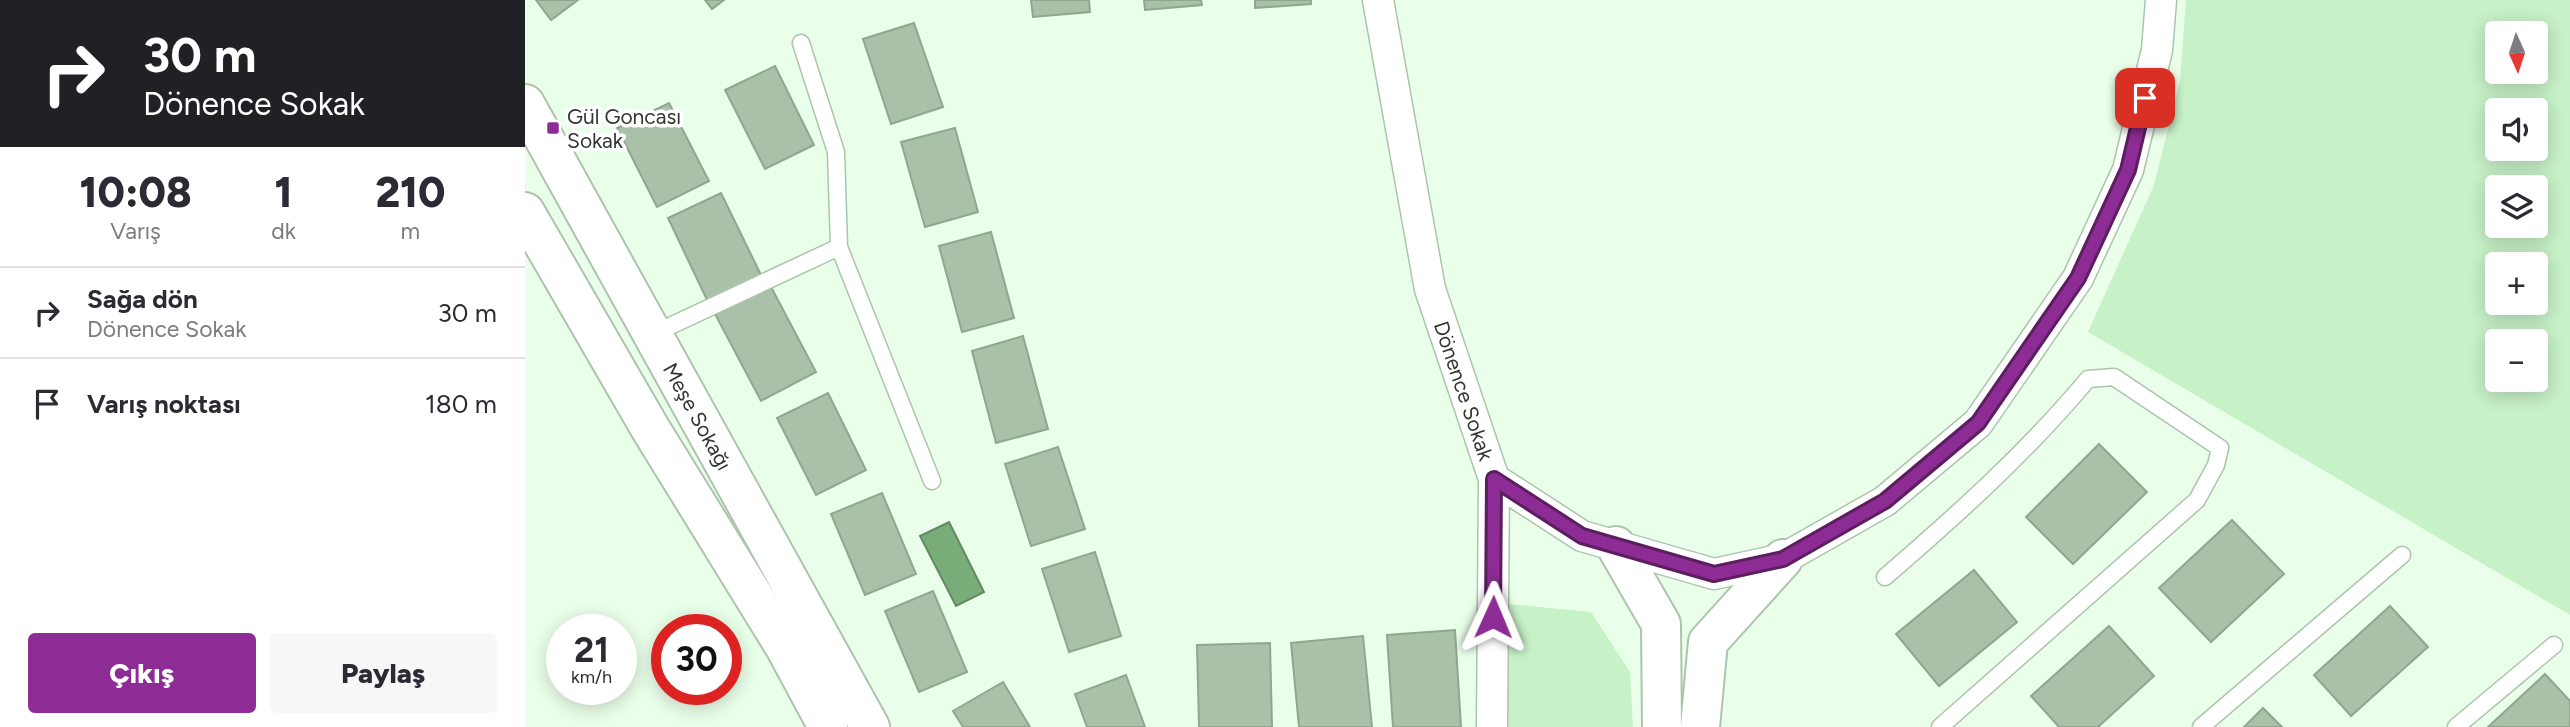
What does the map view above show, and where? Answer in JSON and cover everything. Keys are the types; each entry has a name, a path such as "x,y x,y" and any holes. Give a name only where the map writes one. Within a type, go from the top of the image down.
{"street":[{"name":"Dönence Sokak","path":"1378,0 1430,289 1494,479 1582,536 1714,574 1783,559 1885,501 1978,423 2078,278 2128,170 2157,50 2161,0"},
{"name":"Meşe Sokağı","path":"525,104 870,727"},
{"path":"525,212 650,428 785,647 828,727"},
{"path":"1492,727 1494,479"},
{"path":"1616,546 1661,624 1663,727"},
{"path":"1700,727 1708,642 1783,559"}],"lane":[{"path":"801,43 836,152 839,247 932,481"},
{"path":"653,334 839,247"},
{"path":"1885,577 1974,500 2060,413 2088,379 2114,377 2220,448 2216,465 2197,500 1940,727"},
{"path":"2201,727 2402,555"},
{"path":"2456,727 2554,645"}],"shaded area":[{"path":"2186,0 2570,0 2570,615 2088,332 2154,185 2180,81"},
{"path":"949,522 984,592 956,606 920,536"},
{"path":"1507,604 1591,612 1630,672 1633,727 1495,727"}],"building":[{"path":"536,0 578,0 551,20"},
{"path":"705,0 724,0 712,9"},
{"path":"1031,0 1089,0 1090,12 1033,17"},
{"path":"1144,0 1201,0 1202,5 1145,10"},
{"path":"1255,0 1311,0 1311,4 1255,8"},
{"path":"914,23 943,107 891,124 863,39"},
{"path":"775,66 814,145 765,169 725,90"},
{"path":"669,103 709,181 657,207 617,128"},
{"path":"955,128 978,212 925,227 901,142"},
{"path":"721,193 762,277 708,302 668,218"},
{"path":"991,232 1014,318 962,332 939,246"},
{"path":"770,285 816,372 761,401 715,314"},
{"path":"1023,336 1048,429 996,443 972,351"},
{"path":"828,393 866,470 816,495 777,418"},
{"path":"2099,444 2147,492 2073,564 2026,517"},
{"path":"1058,447 1085,529 1031,546 1005,464"},
{"path":"882,493 916,574 865,595 831,514"},
{"path":"2232,520 2284,574 2211,642 2159,588"},
{"path":"1095,552 1121,636 1069,652 1042,569"},
{"path":"1974,570 2017,622 1939,686 1896,634"},
{"path":"933,591 967,672 919,692 885,611"},
{"path":"2390,606 2428,647 2351,716 2314,675"},
{"path":"2109,626 2154,676 2098,727 2059,727 2031,696"},
{"path":"1455,630 1461,727 1393,727 1387,635"},
{"path":"1363,636 1372,727 1299,727 1291,643"},
{"path":"1270,643 1272,727 1199,727 1197,645"},
{"path":"2545,674 2570,701 2570,727 2488,727"},
{"path":"1126,675 1145,727 1087,727 1075,694"},
{"path":"1003,682 1030,727 963,727 953,711"},
{"path":"2263,708 2282,727 2244,727"}],"place":[{"name":"Gül Goncası Sokak","path":"553,128"}],"route":[{"path":"1493,617 1494,479 1582,536 1714,574 1783,559 1885,501 1978,423 2078,278 2128,170 2145,98"}]}
